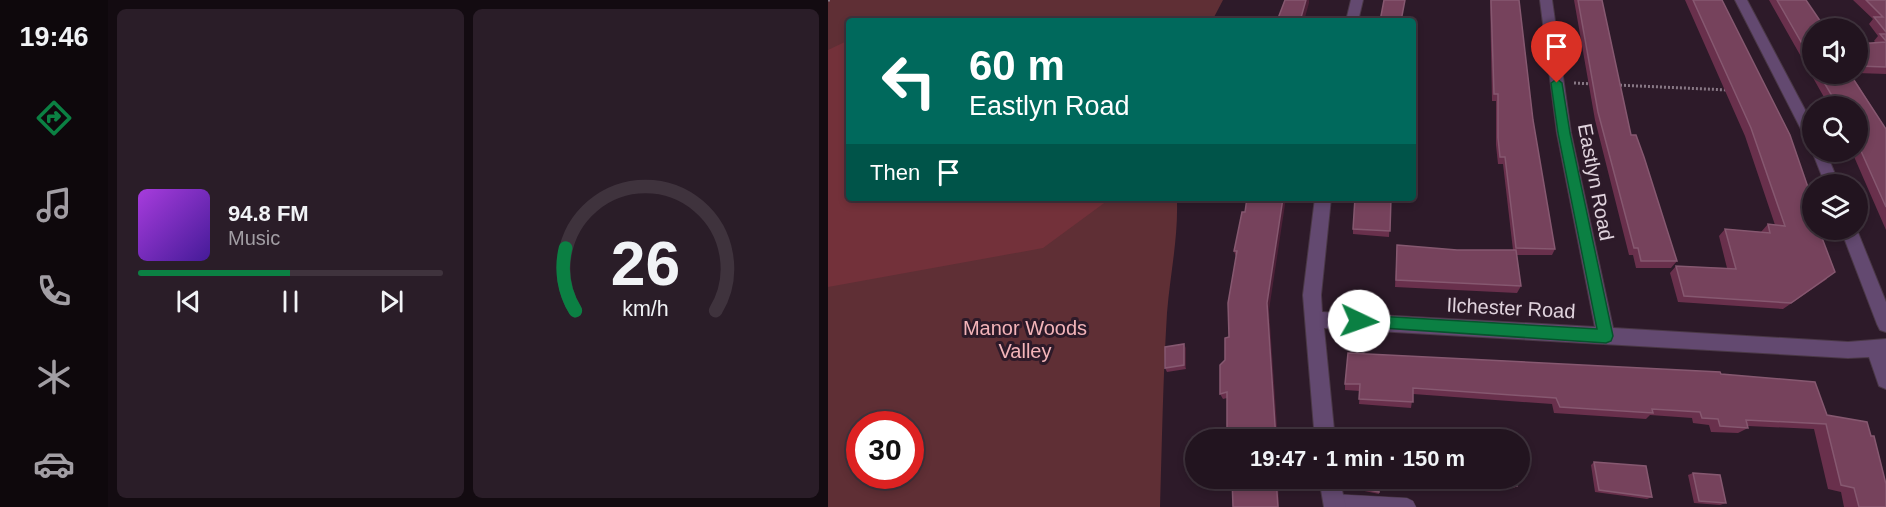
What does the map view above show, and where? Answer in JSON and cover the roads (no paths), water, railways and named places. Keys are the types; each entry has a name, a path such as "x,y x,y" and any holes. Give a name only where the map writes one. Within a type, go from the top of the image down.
{"street":[{"path":"1353,18 1357,0"},
{"name":"Eastlyn Road","path":"1546,0 1564,133 1606,336"},
{"path":"1741,0 1802,117"},
{"path":"1323,201 1312,295 1324,429"},
{"path":"1854,240 1886,324"},
{"name":"Ilchester Road","path":"1314,318 1848,350 1880,347"},
{"path":"1880,347 1886,380"},
{"path":"1331,489 1334,505"}],"lane":[{"path":"1334,505 1407,507"}],"park label":[{"name":"Manor Woods Valley","path":"1025,340"}]}
